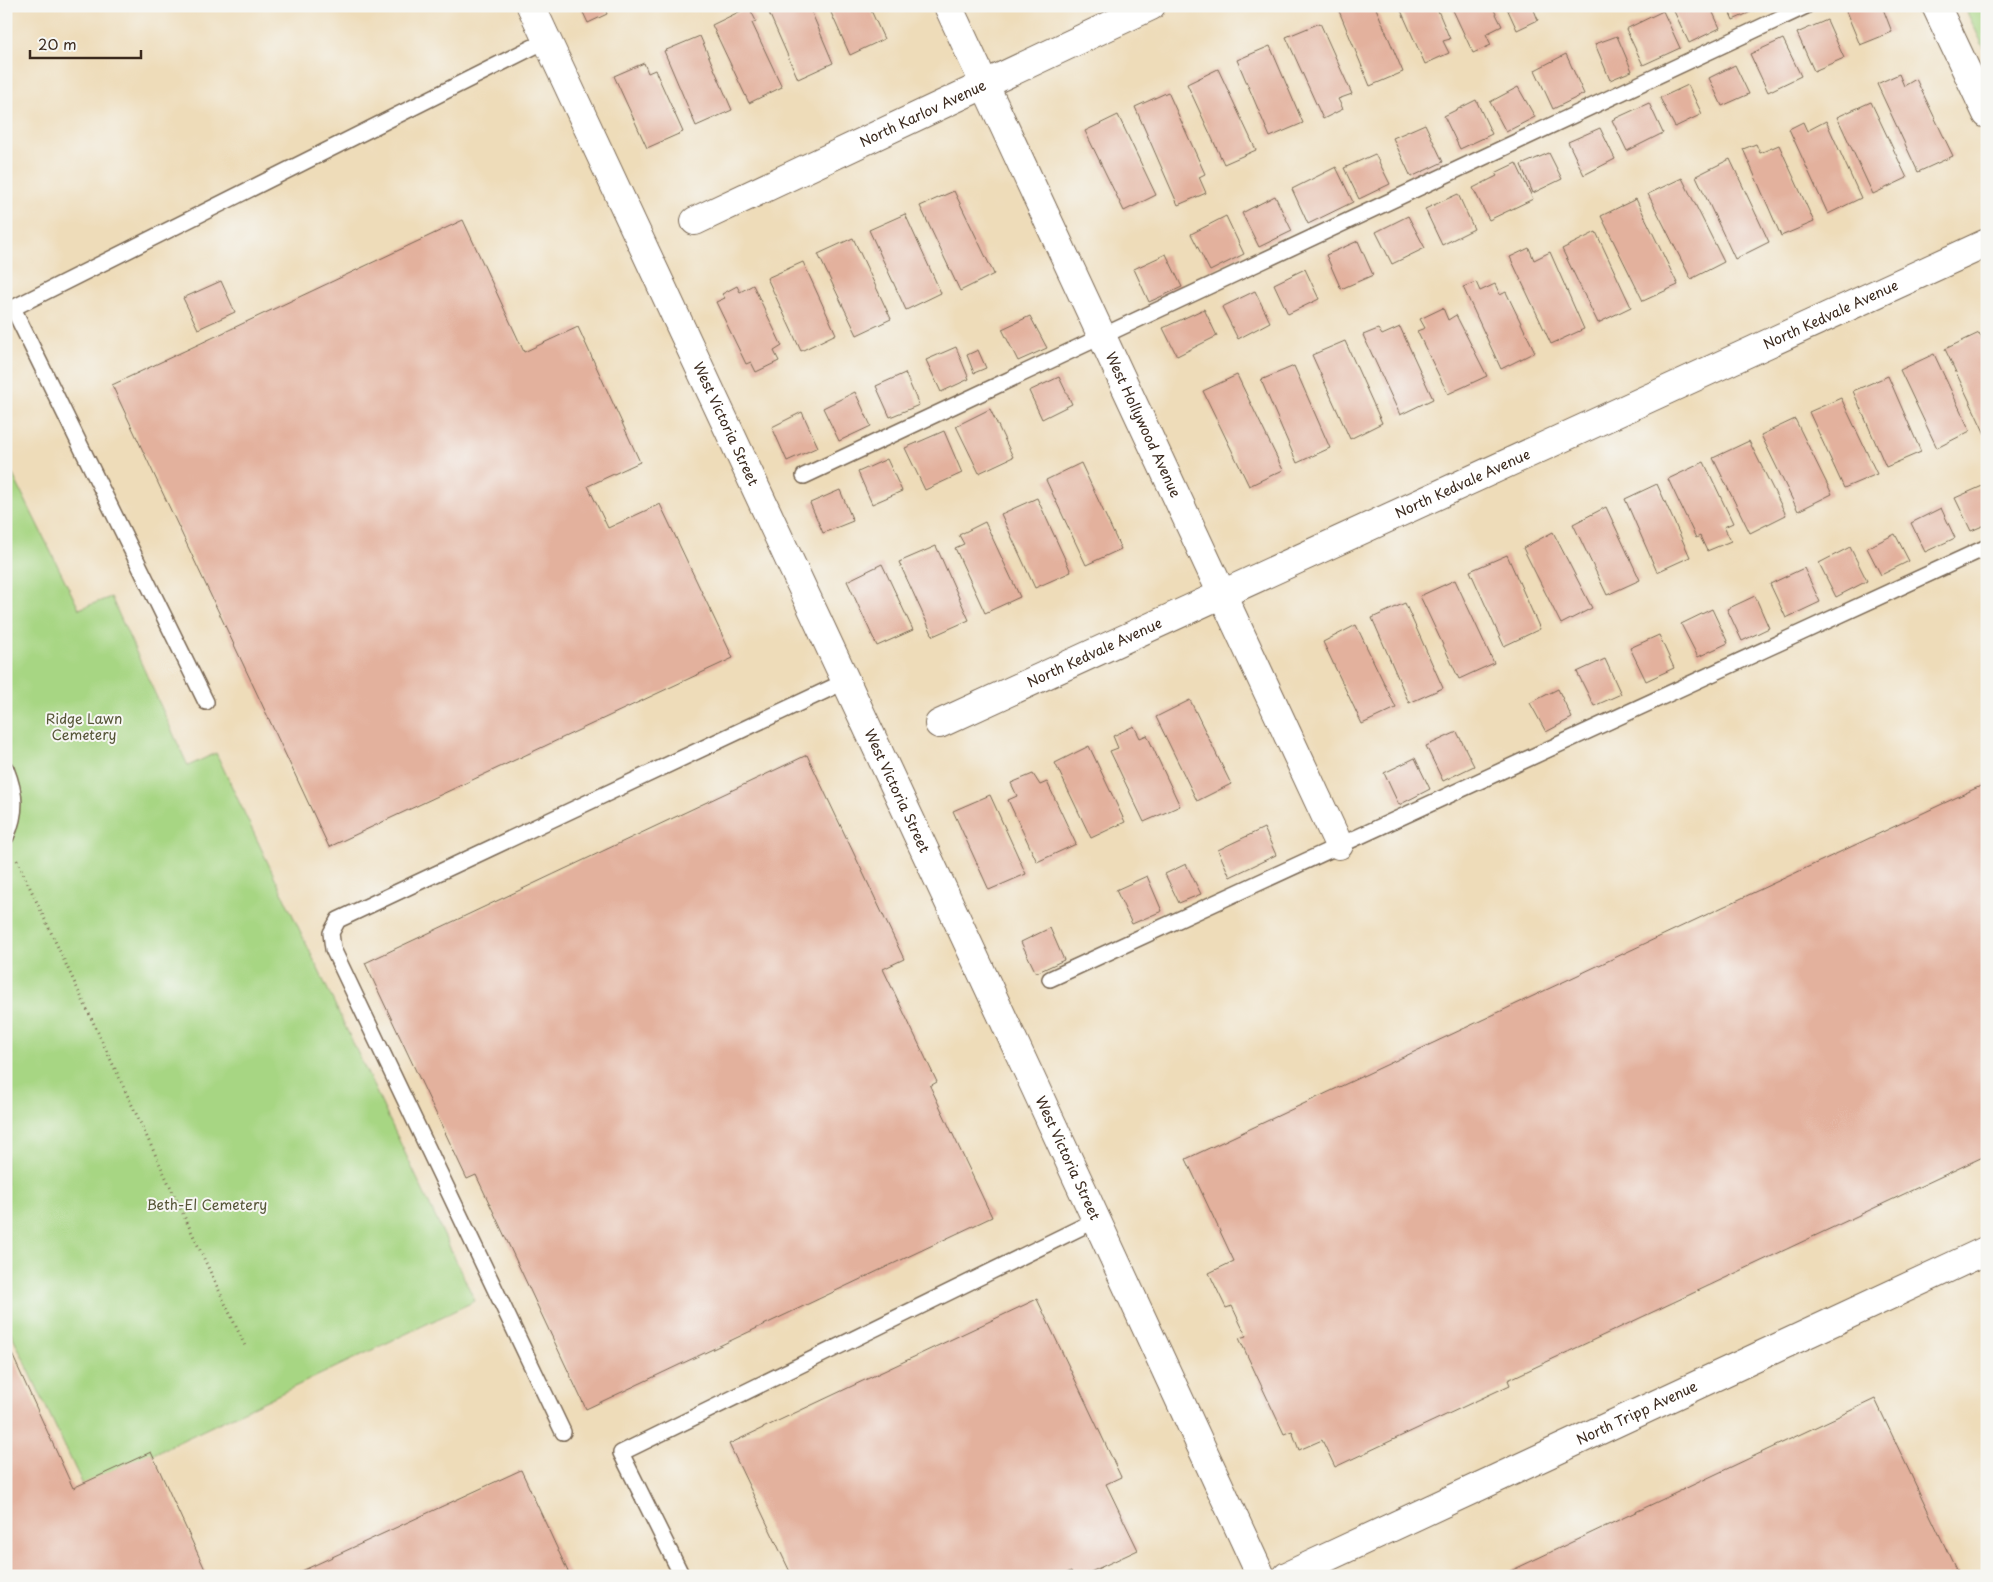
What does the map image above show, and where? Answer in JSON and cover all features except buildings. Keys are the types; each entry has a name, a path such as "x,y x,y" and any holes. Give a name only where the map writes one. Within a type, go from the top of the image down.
{"street":[{"name":"West Victoria Street","path":"532,6 1261,1576"},
{"name":"West Hollywood Avenue","path":"948,6 1339,845"},
{"name":"North Karlov Avenue","path":"695,221 1151,6"},
{"path":"1936,6 1987,114"},
{"name":"North Kedvale Avenue","path":"939,724 1987,243"},
{"name":"North Tripp Avenue","path":"1287,1576 1987,1250"}],"lane":[{"path":"804,476 1806,6"},
{"path":"206,702 13,308 547,40"},
{"path":"1050,979 1987,546"},
{"path":"563,1432 333,949 331,933 338,920 846,681"},
{"path":"6,768 15,802 13,821 6,837"},
{"path":"682,1576 621,1454 1096,1220"}],"path":[{"path":"6,837 246,1348"}],"green space":[{"path":"1964,6 1987,6 1987,54"},
{"name":"Beth-El Cemetery","path":"6,461 79,609 111,597 188,766 216,753 475,1301 84,1487 6,1322"}],"park label":[{"name":"Ridge Lawn Cemetery","path":"84,728"}]}
